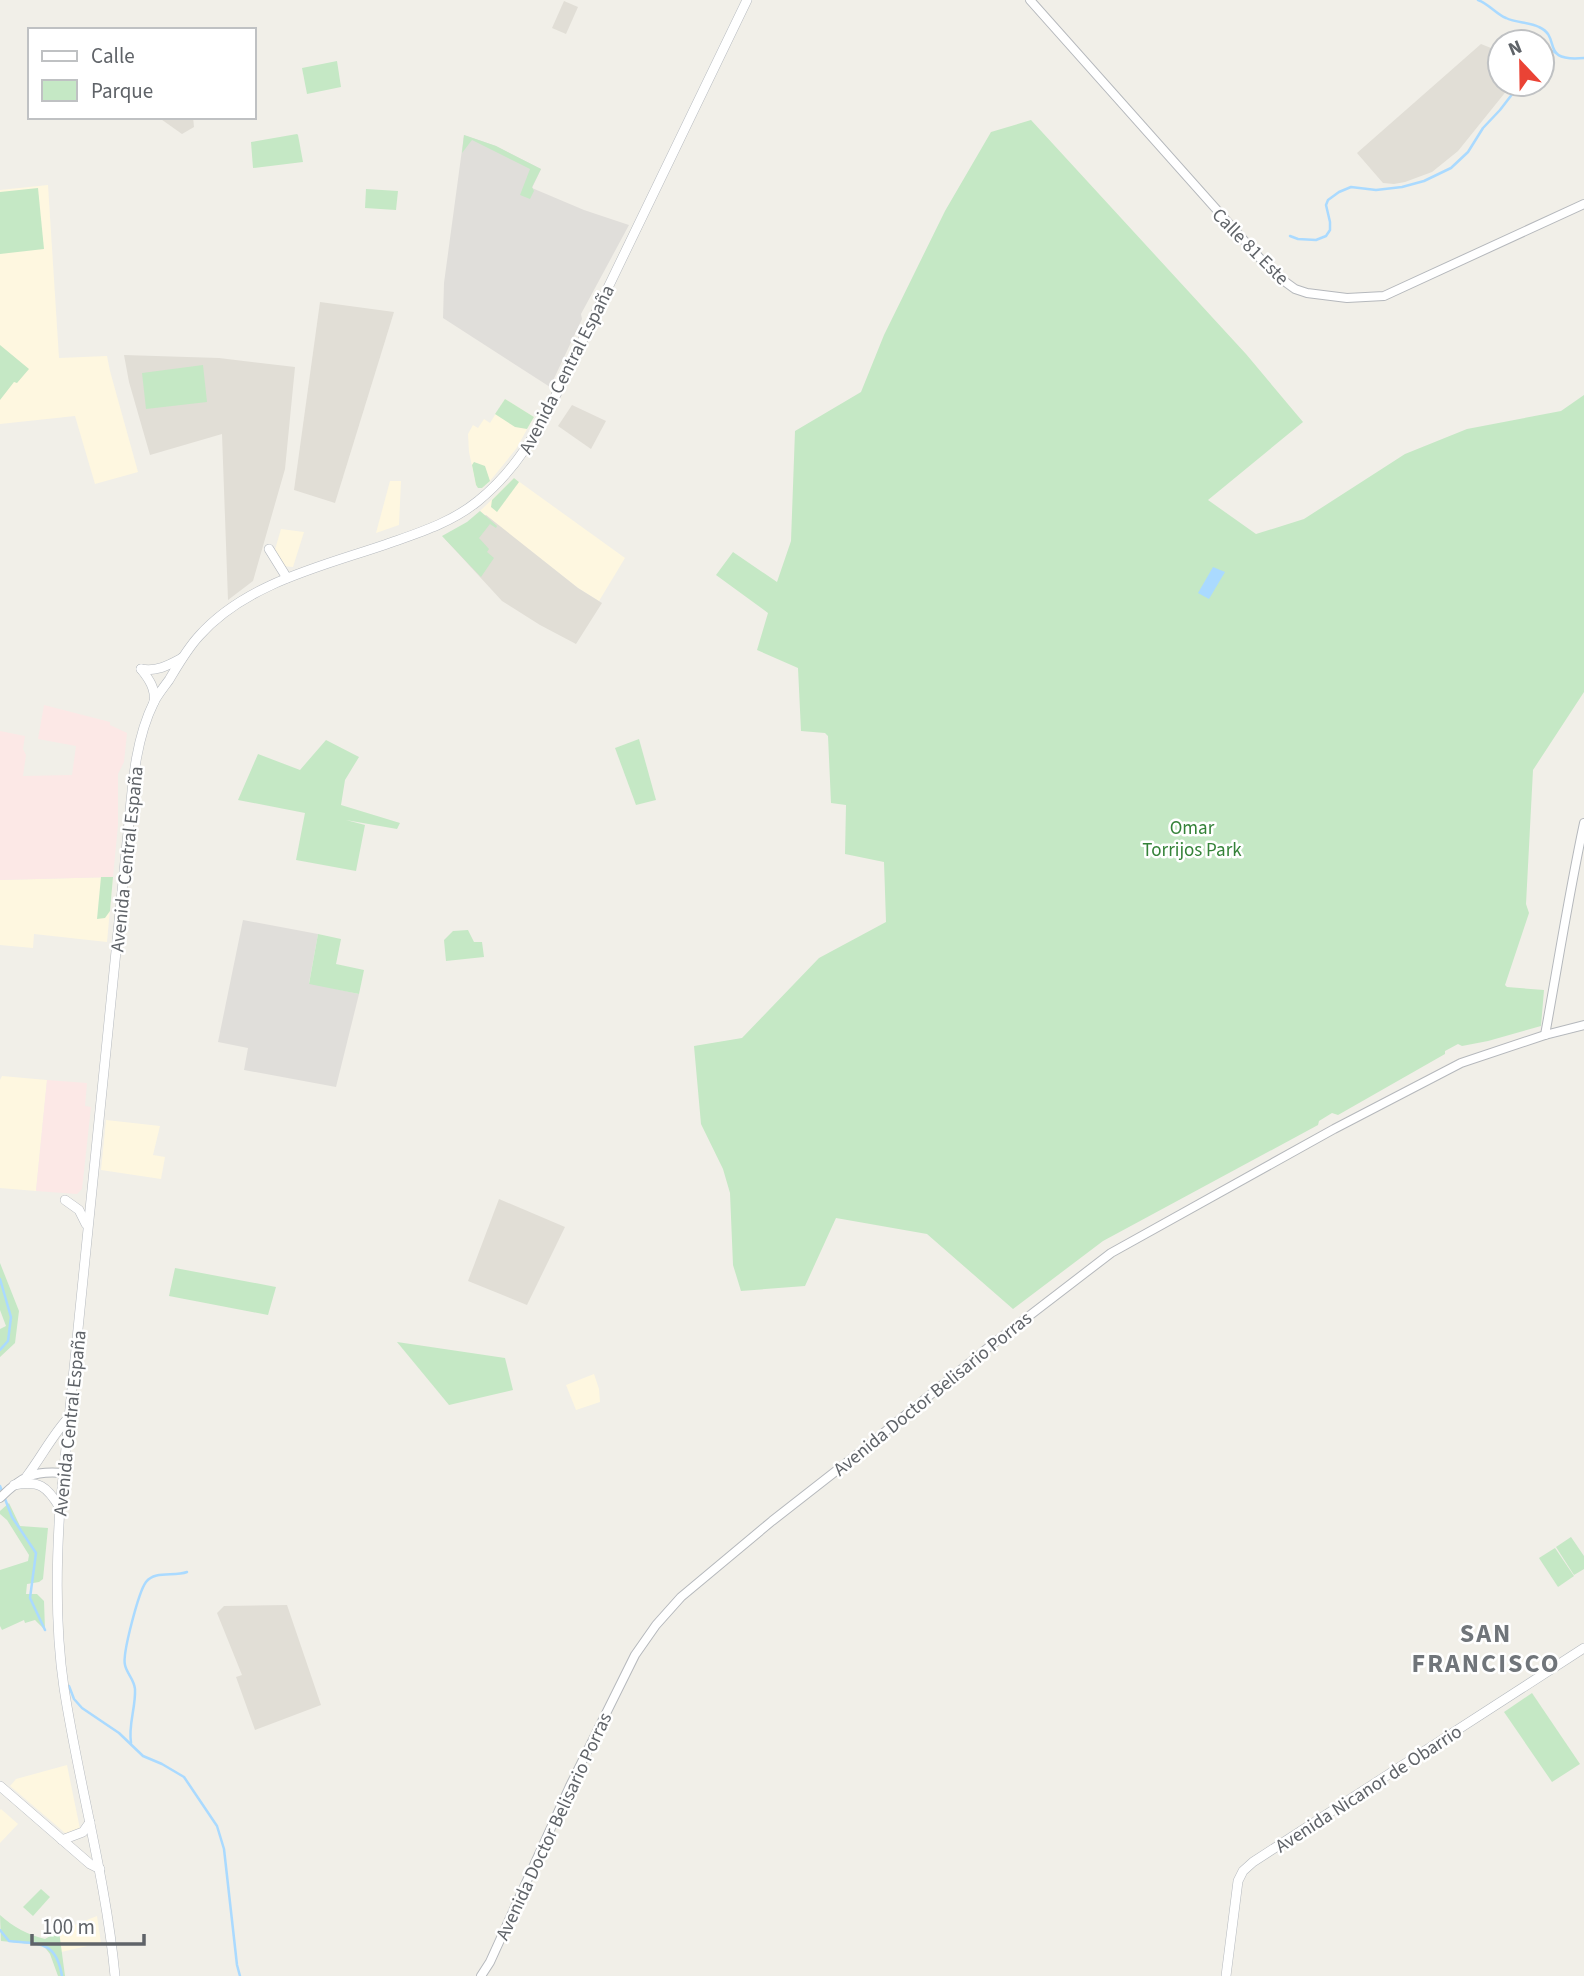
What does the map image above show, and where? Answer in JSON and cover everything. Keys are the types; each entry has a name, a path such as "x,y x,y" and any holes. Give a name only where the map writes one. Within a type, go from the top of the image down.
{"main road":[{"name":"Avenida Central España","path":"115,1976 100,1869 64,1689 56,1580 60,1508 136,766 146,724 154,702 183,658 199,636 222,615 258,592 287,578 429,529 454,517 477,502 511,470 534,437 558,391 747,0"},
{"path":"269,549 287,578"},
{"path":"154,702 152,685 141,669 150,671 183,658"},
{"path":"65,1200 79,1210 88,1228"},
{"path":"27,1476 57,1430 70,1416"},
{"path":"12,1487 39,1484 50,1492 60,1508"},
{"name":"Avenida Nicanor de Obarrio","path":"1226,1976 1238,1881 1243,1871 1392,1770 1584,1648"},
{"path":"0,1786 90,1864 100,1869"},
{"path":"62,1840 83,1832 90,1822"}],"street":[{"name":"Calle 81 Este","path":"1030,0 1273,273 1295,289 1347,298 1384,296 1584,204"},
{"path":"1545,1035 1569,892 1584,823"},
{"name":"Avenida Doctor Belisario Porras","path":"481,1976 570,1786 635,1656 656,1625 681,1597 990,1346 1111,1253 1334,1129 1461,1063 1584,1025"},
{"path":"1,1497 27,1476 44,1472 64,1473"}],"shaded area":[{"path":"564,1 578,7 566,34 552,28"},
{"path":"1481,44 1486,46 1486,98 1501,98 1458,151 1432,172 1405,182 1383,183 1357,153"},
{"path":"161,119 193,119 194,127 182,134"},
{"path":"464,135 496,146 541,169 532,188 629,225 581,314 582,319 550,387 443,318 444,283"},
{"path":"48,185 59,358 107,356 138,472 95,484 75,416 0,424 0,190"},
{"path":"320,302 394,312 335,503 294,490"},
{"path":"124,355 219,358 295,367 285,469 253,581 228,600 222,434 150,455"},
{"path":"505,399 534,417 516,449 490,481 478,488 469,452 468,434 473,425 478,428 484,419 490,423"},
{"path":"572,405 606,421 591,449 558,426"},
{"path":"514,478 625,558 599,601 578,588 480,511"},
{"path":"390,481 401,481 399,525 376,533"},
{"path":"486,515 578,588 602,603 576,644 502,601 445,539"},
{"path":"281,529 304,532 293,567 282,566 274,553"},
{"path":"44,705 110,722 110,725 127,733 124,762 118,774 118,825 113,877 0,880 0,731 25,736 23,776 72,775 76,746 38,739"},
{"path":"113,877 107,942 34,934 33,948 0,945 0,880"},
{"path":"243,920 318,934 309,983 359,994 336,1087 244,1070 248,1048 218,1042"},
{"path":"2,1076 47,1080 36,1191 0,1188"},
{"path":"47,1080 87,1083 85,1106 91,1107 82,1189 77,1194 36,1191"},
{"path":"106,1120 160,1126 153,1155 165,1157 161,1179 101,1170"},
{"path":"499,1199 565,1227 527,1305 468,1281"},
{"path":"594,1374 600,1402 576,1410 566,1385"},
{"path":"287,1605 321,1705 255,1730 236,1677 242,1675 217,1613 224,1606"},
{"path":"67,1765 80,1829 71,1834 65,1833 10,1786 16,1779"},
{"path":"0,1810 18,1824 0,1843"},
{"path":"97,1916 101,1943 61,1952 59,1931"}],"green space":[{"path":"337,61 341,87 307,94 302,68"},
{"name":"Omar Torrijos Park","path":"1031,120 1246,354 1303,422 1208,500 1256,534 1304,519 1405,454 1467,429 1561,411 1584,395 1584,692 1533,770 1526,904 1529,913 1505,985 1544,990 1541,1026 1488,1041 1462,1046 1458,1044 1338,1115 1332,1113 1319,1121 1318,1125 1103,1241 1013,1309 927,1234 836,1218 805,1286 741,1291 733,1265 730,1193 723,1169 701,1124 694,1046 742,1038 819,958 886,922 884,862 845,854 846,805 831,803 828,736 825,733 801,731 798,668 757,650 768,613 716,575 733,552 777,582 791,541 795,431 861,392 884,335 945,211 991,132"},
{"path":"297,134 303,162 253,168 251,142"},
{"path":"464,135 496,146 541,169 532,187 534,191 530,199 520,195 530,169 472,140 462,153"},
{"path":"38,188 44,249 0,254 0,192"},
{"path":"366,189 398,191 396,210 365,208"},
{"path":"0,345 29,369 0,400"},
{"path":"203,365 207,402 146,409 142,373"},
{"path":"505,399 534,417 527,429 515,427 495,414"},
{"path":"474,462 485,466 490,481 482,488 476,485 472,465"},
{"path":"514,478 519,482 497,512 491,507 492,500"},
{"path":"480,511 497,526 496,528 490,524 479,538 494,558 481,577 442,536"},
{"path":"639,739 656,800 636,805 615,748"},
{"path":"326,740 359,757 345,780 341,805 400,823 397,829 346,820 365,825 356,871 296,860 305,813 238,800 258,754 300,770"},
{"path":"101,877 113,877 110,911 105,918 97,919"},
{"path":"468,930 474,942 482,942 484,957 446,961 444,940 453,931"},
{"path":"318,934 341,939 336,964 364,970 359,994 309,984"},
{"path":"0,1263 19,1311 15,1343 0,1357 0,1329 6,1326 0,1310"},
{"path":"175,1268 276,1287 268,1315 169,1296"},
{"path":"397,1342 505,1358 513,1390 449,1405"},
{"path":"9,1503 20,1526 48,1528 43,1579 27,1584 26,1594 37,1594 44,1601 45,1630 35,1620 25,1623 24,1620 2,1630 0,1626 0,1570 28,1561 29,1555 7,1520 0,1514"},
{"path":"1571,1537 1584,1556 1584,1569 1574,1575 1556,1547"},
{"path":"1555,1548 1574,1576 1558,1587 1539,1558"},
{"path":"1532,1693 1580,1764 1552,1782 1504,1712"},
{"path":"41,1889 50,1897 33,1916 23,1907"},
{"path":"0,1915 21,1930 45,1939 59,1931 65,1976 58,1976 50,1954 43,1945 1,1941"}],"water":[{"path":"1213,567 1225,572 1209,599 1198,593"}],"waterway":[{"path":"1478,0 1506,18 1539,27 1550,37 1553,48 1561,56 1584,58"},
{"path":"1290,236 1316,240 1326,236 1330,230 1326,205 1328,200 1339,192 1351,187 1376,190 1402,187 1424,181 1451,168 1468,152 1483,128 1509,98"},
{"path":"0,1279 11,1317 8,1341 0,1350"},
{"path":"0,1486 12,1517 36,1553 30,1598 45,1630"},
{"path":"131,1743 135,1689 125,1659 128,1636 139,1597 150,1578 187,1572"},
{"path":"69,1686 74,1699 82,1708 119,1733 143,1756 184,1777 217,1826 224,1849 240,1976"},
{"path":"0,1930 9,1941 37,1944 51,1950 62,1976"}],"district":[{"name":"SAN FRANCISCO","path":"1486,1648"}]}
